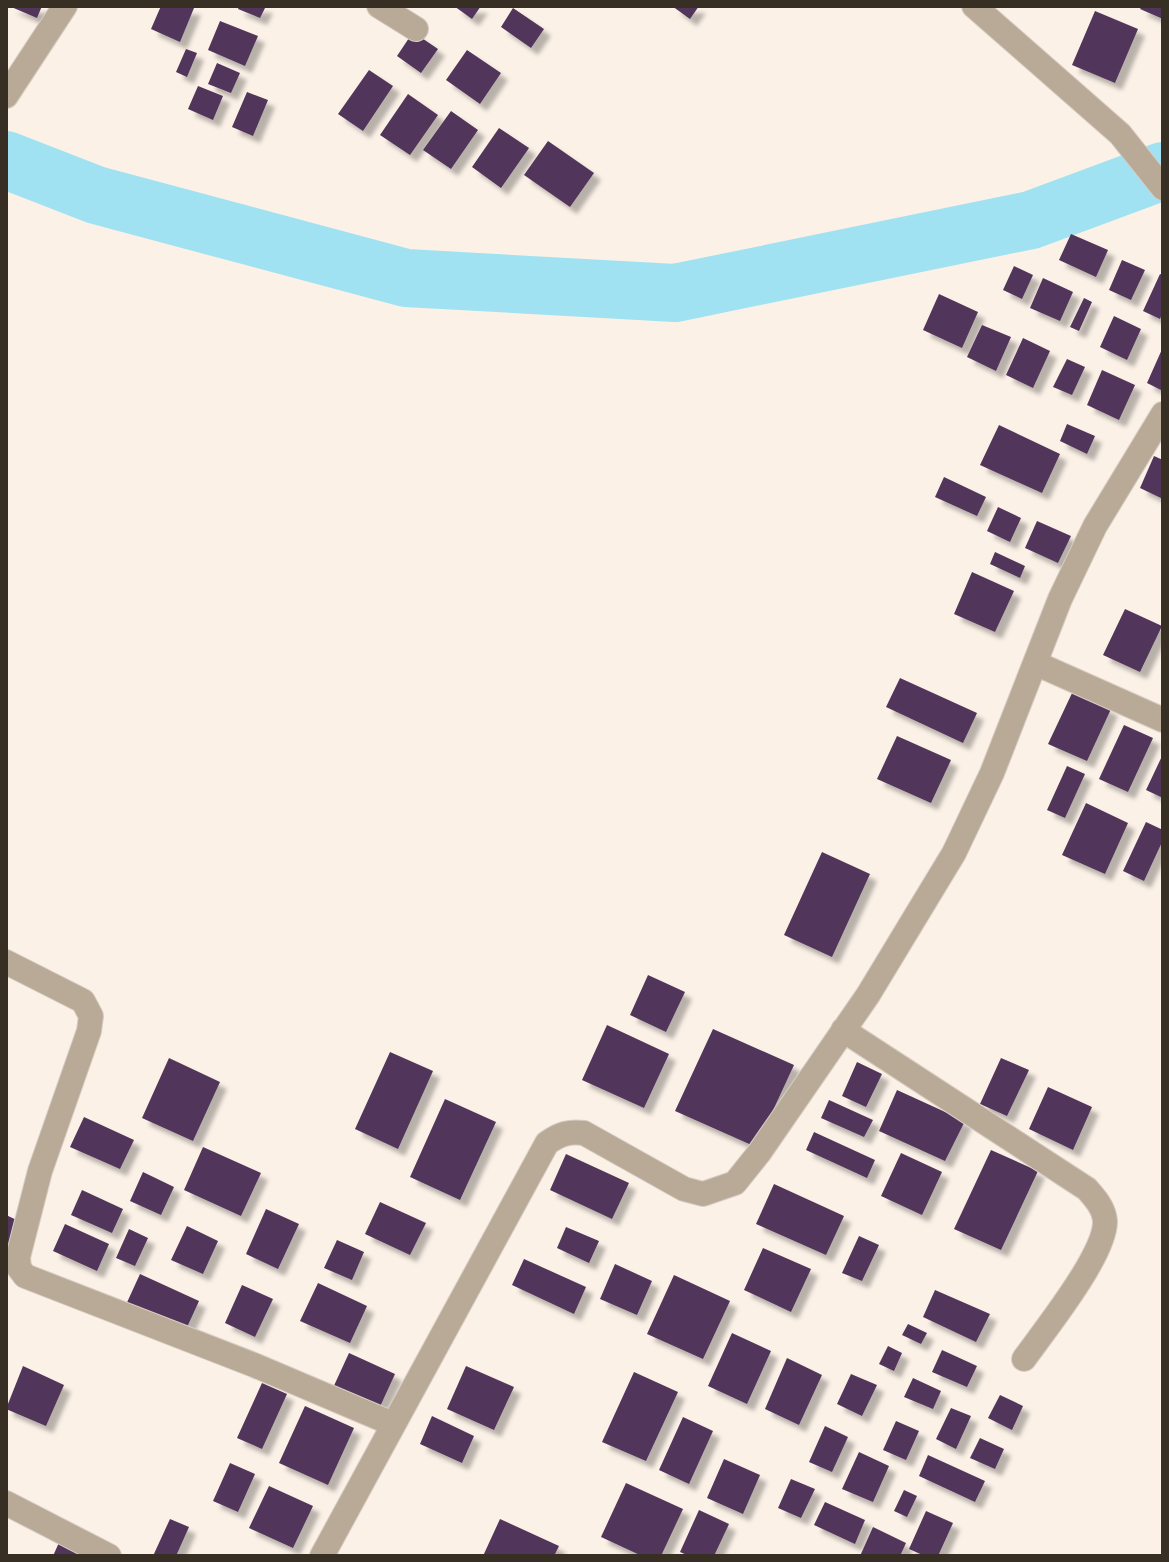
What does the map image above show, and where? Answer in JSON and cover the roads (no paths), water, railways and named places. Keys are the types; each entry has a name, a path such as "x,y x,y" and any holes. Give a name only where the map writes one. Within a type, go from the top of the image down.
{"street":[{"path":"6,96 65,6"},
{"path":"379,6 416,29"},
{"path":"974,6 1120,134 1163,188"},
{"path":"322,1556 547,1143 570,1132 584,1133 684,1189 703,1194 735,1183 759,1153 843,1030 954,853 992,773 1060,599 1095,526 1163,414"},
{"path":"1035,663 1163,720"},
{"path":"6,962 83,1001 91,1016 89,1031 40,1171 18,1257 19,1268 25,1276 254,1365 393,1424"},
{"path":"843,1030 1087,1189 1099,1202 1105,1221 1100,1242 1088,1266 1024,1359"},
{"path":"6,1503 109,1556"}],"waterway":[{"path":"6,160 96,195 406,278 675,293 1031,220 1163,171"}]}
